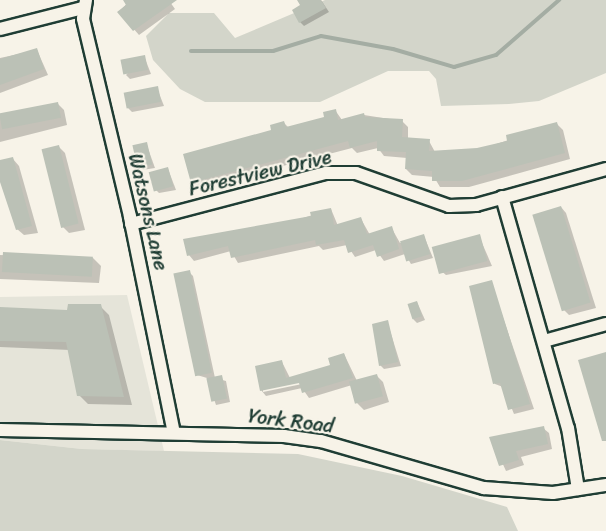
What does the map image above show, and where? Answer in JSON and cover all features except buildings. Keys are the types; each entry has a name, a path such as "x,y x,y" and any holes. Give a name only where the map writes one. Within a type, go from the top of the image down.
{"street":[{"path":"0,29 85,4"},
{"name":"Watsons Lane","path":"85,4 174,433"},
{"name":"Forestview Drive","path":"131,224 326,173 356,173 449,206 476,205 606,169"},
{"path":"502,197 568,428 578,489"},
{"path":"544,341 606,324"},
{"name":"York Road","path":"0,430 174,433 321,441 484,488 530,493 606,485"}],"shaded area":[{"path":"325,0 606,0 606,73 539,101 509,104 441,106 436,79 429,71 388,71 320,102 205,102 180,89 153,60 146,36 169,13 214,13 235,38"},
{"path":"127,295 164,451 82,449 0,440 0,297"},
{"path":"0,440 82,449 298,454 402,476 507,507 518,531 0,531"}],"waterway":[{"path":"191,51 273,51 321,36 393,49 454,67 496,55 559,0"}]}
